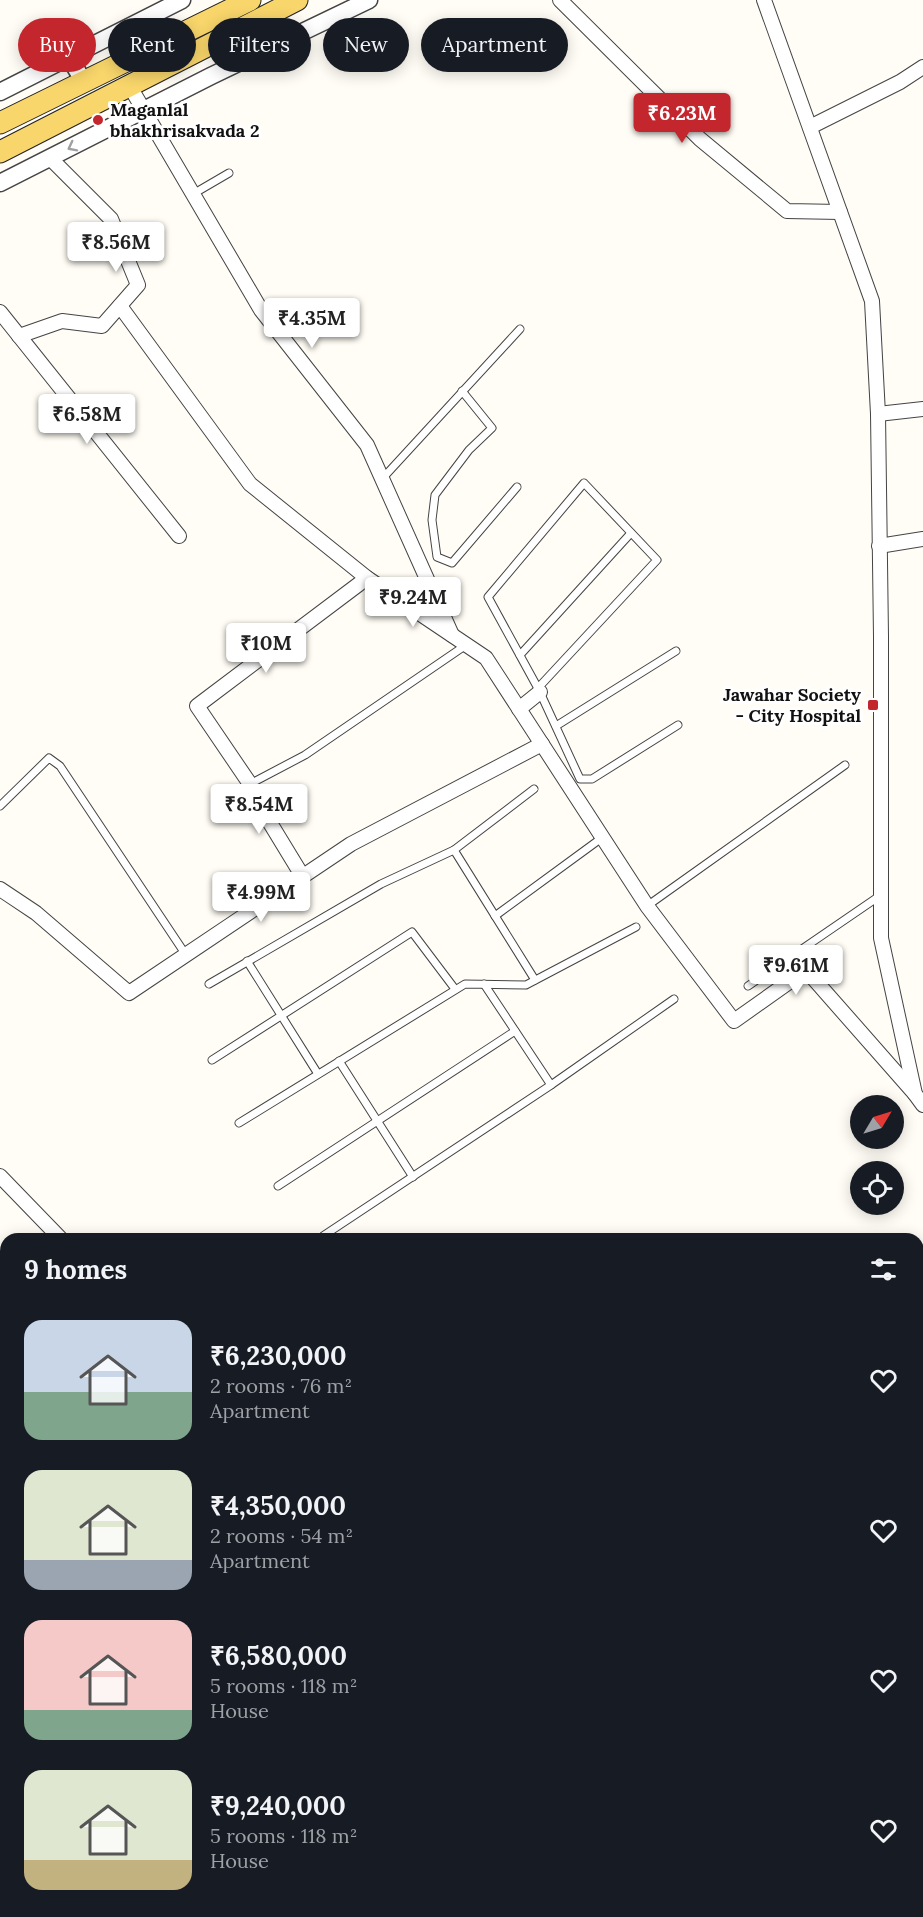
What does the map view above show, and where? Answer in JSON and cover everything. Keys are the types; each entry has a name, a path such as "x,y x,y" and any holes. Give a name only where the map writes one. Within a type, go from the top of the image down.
{"main road":[{"path":"0,123 250,0"},
{"path":"0,152 297,0"}],"street":[{"path":"96,43 182,0"},
{"path":"0,183 369,0"},
{"path":"560,0 700,139 787,211 840,212"},
{"path":"765,0 872,301 878,414 881,938 919,1100"},
{"path":"810,127 900,82 923,67"},
{"path":"0,92 39,72"},
{"path":"78,72 84,82"},
{"path":"129,85 261,310 367,445 452,635"},
{"path":"19,336 62,321 102,326 138,285 111,219 50,158"},
{"path":"120,306 250,484 367,578 486,658 647,906 734,1021 806,970 919,1100"},
{"path":"0,312 179,536"},
{"path":"878,414 923,409"},
{"path":"879,546 923,538"},
{"path":"303,877 250,790 250,784 196,706 367,578"},
{"path":"519,709 540,692"},
{"path":"0,889 36,913 129,993 351,844 542,744"},
{"path":"0,1176 56,1233"}],"lane":[{"path":"193,194 229,172"},
{"path":"382,479 520,329"},
{"path":"462,391 492,428 470,450 435,495 432,520 437,557 452,563 517,487"},
{"path":"540,692 538,688 657,560 584,483 488,597 540,692 580,779 592,779 678,725"},
{"path":"520,655 631,533"},
{"path":"250,784 305,755 466,645"},
{"path":"556,726 676,651"},
{"path":"0,806 49,758 60,766 186,955"},
{"path":"647,906 845,765"},
{"path":"209,984 381,884 454,850 534,789"},
{"path":"495,916 603,837"},
{"path":"454,850 535,980"},
{"path":"748,986 881,895"},
{"path":"239,1123 465,984 526,985 636,927"},
{"path":"212,1060 412,932 455,989"},
{"path":"247,961 318,1074"},
{"path":"484,984 551,1085"},
{"path":"328,1233 551,1085 674,999"},
{"path":"278,1186 516,1031"},
{"path":"339,1061 413,1177"}],"place":[{"name":"Maganlal bhakhrisakvada 2","path":"98,120"},
{"name":"Jawahar Society - City Hospital","path":"873,705"}]}
